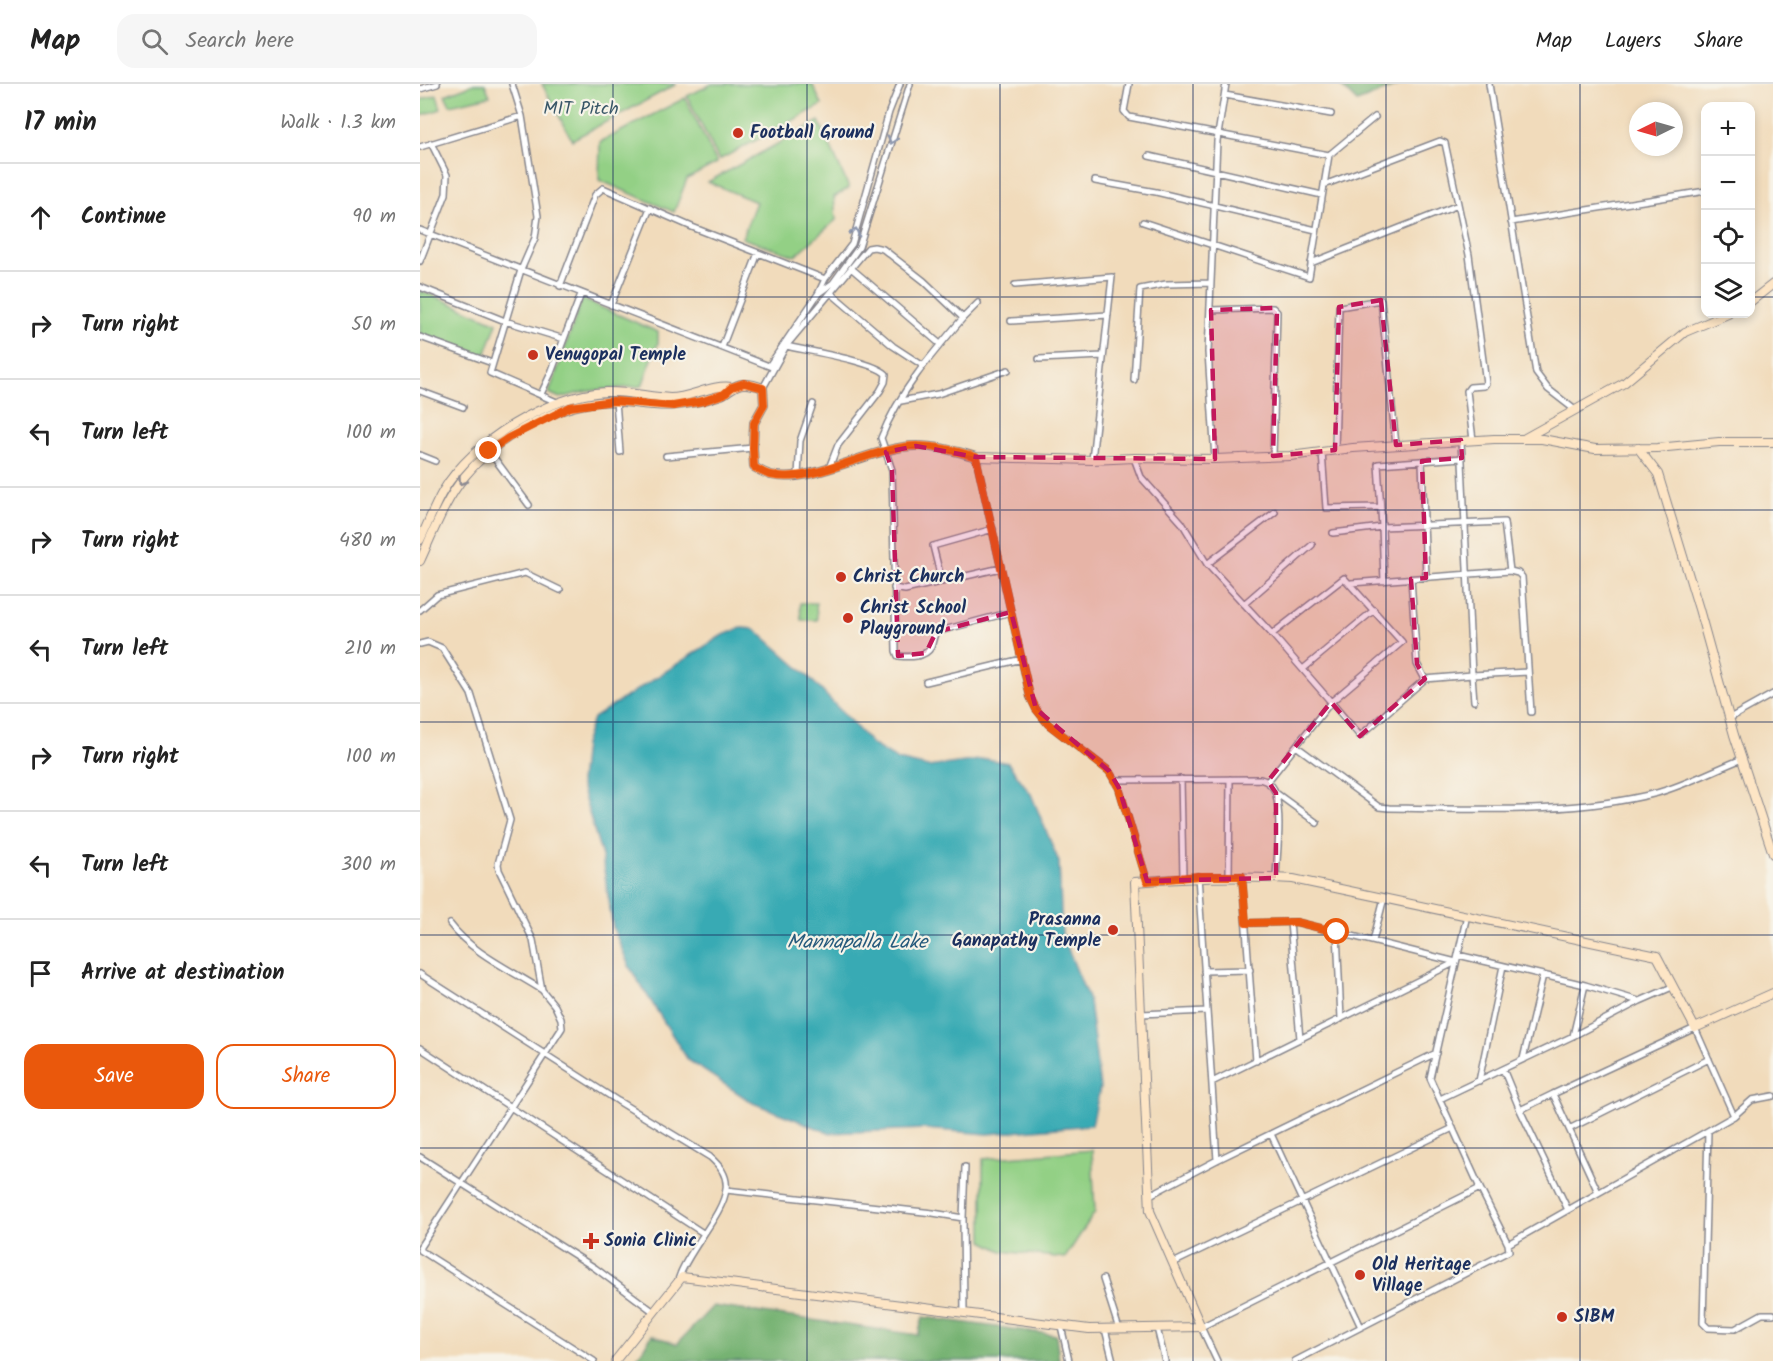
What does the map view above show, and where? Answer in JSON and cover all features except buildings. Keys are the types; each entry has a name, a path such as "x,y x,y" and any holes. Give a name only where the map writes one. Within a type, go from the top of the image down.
{"street":[{"path":"420,89 437,84"},
{"path":"512,84 522,116 538,216 534,238 521,270 490,373 559,403"},
{"path":"900,84 852,244 825,279 772,367 763,388 764,405 754,423 754,467 771,475 798,475 916,446 959,452 976,457 1092,460 1273,456 1461,440 1542,439 1595,448 1638,448 1719,442 1773,442"},
{"path":"818,294 833,283 859,247 910,84"},
{"path":"1130,84 1124,111 1129,117 1329,155"},
{"path":"1215,459 1209,381 1210,310 1218,135 1226,84"},
{"path":"1489,84 1536,373 1548,389 1575,410"},
{"path":"1225,95 1331,114"},
{"path":"420,147 522,116"},
{"path":"1143,222 1309,277 1329,155 1376,117"},
{"path":"1324,185 1440,141 1445,144 1469,255 1486,383 1484,386 1470,387 1467,391 1473,440"},
{"path":"420,261 446,194 447,175 431,143"},
{"path":"1149,156 1322,195"},
{"path":"1095,181 1156,192 1317,230"},
{"path":"560,286 595,195 603,188 825,279"},
{"path":"1511,222 1701,192"},
{"path":"1311,263 1458,205"},
{"path":"611,305 650,208"},
{"path":"420,230 772,367"},
{"path":"772,367 786,346 868,248 883,249 924,281 963,318"},
{"path":"722,347 758,253"},
{"path":"851,268 940,344"},
{"path":"1015,285 1112,277 1092,460"},
{"path":"1134,380 1140,290 1166,284 1211,283"},
{"path":"1755,298 1773,284"},
{"path":"420,287 505,321 564,339"},
{"path":"831,293 893,346 922,365"},
{"path":"541,394 581,294"},
{"path":"1335,450 1339,307 1381,300 1396,445"},
{"path":"978,303 922,365 888,421 881,438 892,470 896,651 898,656 911,658 926,652 932,646 936,632 1011,612"},
{"path":"1210,310 1273,308 1277,312 1273,456"},
{"path":"1011,321 1108,315"},
{"path":"1524,439 1624,383 1685,332 1718,318"},
{"path":"420,337 492,363"},
{"path":"786,346 862,364 882,370 886,374 880,391 838,445 829,468"},
{"path":"1039,359 1103,356"},
{"path":"901,401 938,394 1008,370"},
{"path":"420,540 443,490 465,462 487,448 570,407 616,401 673,406 703,401 724,394 732,387 744,383 763,388"},
{"path":"420,561 445,509 464,477 506,428 559,403 594,393 609,392 673,398 722,386 732,387"},
{"path":"420,391 463,407"},
{"path":"616,401 620,452"},
{"path":"798,475 800,441 813,404"},
{"path":"1461,440 1474,701"},
{"path":"487,448 529,505"},
{"path":"666,456 753,448"},
{"path":"1638,448 1658,474 1742,759 1773,854"},
{"path":"1322,452 1326,508 1380,507"},
{"path":"420,455 435,461"},
{"path":"976,457 1030,696 1036,709 1048,724 1109,771 1119,788 1147,881"},
{"path":"1134,458 1141,477 1182,523 1207,564 1272,634 1360,736 1425,679 1528,672"},
{"path":"1384,581 1378,464 1462,458"},
{"path":"1422,461 1426,578"},
{"path":"1207,564 1275,512"},
{"path":"1333,532 1382,527 1504,522 1510,571"},
{"path":"942,582 933,546 993,529"},
{"path":"1244,604 1312,545"},
{"path":"894,588 905,590 1001,568"},
{"path":"1351,584 1510,571 1518,573 1522,577 1531,712"},
{"path":"420,610 437,595 525,573 560,590"},
{"path":"1268,781 1331,702 1402,642 1344,578 1272,634"},
{"path":"1411,579 1417,664 1425,679"},
{"path":"1303,669 1374,610"},
{"path":"420,644 428,642 442,648 471,694 510,820 498,864 499,870 533,940 542,990"},
{"path":"926,682 1022,659"},
{"path":"1730,718 1773,694"},
{"path":"1296,746 1379,807 1389,808 1572,807 1627,800 1660,792 1742,759"},
{"path":"1114,780 1260,778 1268,781 1276,792 1317,823"},
{"path":"1181,779 1183,877"},
{"path":"1229,876 1230,779"},
{"path":"1276,792 1278,819 1276,878"},
{"path":"1198,876 1217,1160"},
{"path":"1217,1361 1150,1211 1135,882 1198,876 1293,879 1657,956 1695,1028 1734,1116"},
{"path":"1242,876 1256,1061"},
{"path":"1373,941 1384,898"},
{"path":"1295,1361 1509,1251 1508,1244 1430,1078 1467,915"},
{"path":"1246,923 1290,922 1456,962"},
{"path":"1290,922 1300,1039"},
{"path":"450,924 459,935 478,950 542,990 555,1006 562,1028 420,1248 594,1361"},
{"path":"1337,932 1341,1019"},
{"path":"1458,955 1585,985 1640,1001"},
{"path":"1212,1082 1456,962"},
{"path":"1479,1081 1503,966"},
{"path":"1204,970 1250,970"},
{"path":"420,974 710,1157 722,1167 726,1190 718,1209 682,1266 677,1282"},
{"path":"1522,1059 1543,975"},
{"path":"1573,1036 1585,985"},
{"path":"1440,1100 1672,987"},
{"path":"1520,1110 1773,993"},
{"path":"1141,1014 1207,1011"},
{"path":"420,1048 703,1233"},
{"path":"1150,1195 1436,1053"},
{"path":"1569,1129 1709,1059"},
{"path":"1503,1069 1520,1110 1569,1210"},
{"path":"1553,1094 1598,1192"},
{"path":"1508,1244 1734,1116 1752,1100 1773,1096"},
{"path":"1173,1263 1453,1128"},
{"path":"1708,1131 1703,1323 1708,1328 1735,1329 1762,1314 1773,1314"},
{"path":"1271,1134 1361,1327"},
{"path":"420,1156 596,1268 654,1312"},
{"path":"964,1313 965,1167"},
{"path":"615,1361 682,1276 1089,1329 1201,1327 1480,1188"},
{"path":"726,1190 963,1218"},
{"path":"1103,1279 1119,1329"},
{"path":"1061,1326 1069,1361"},
{"path":"1157,1328 1165,1361"},
{"path":"1105,1329 1113,1361"}],"highlighted area":[{"path":"1381,300 1396,445 1461,440 1462,458 1422,461 1426,578 1411,579 1417,664 1425,679 1360,736 1331,702 1268,781 1276,793 1276,878 1147,881 1119,788 1109,771 1036,709 1011,612 936,632 926,653 898,656 892,470 886,452 916,446 976,457 1215,459 1211,310 1273,308 1277,312 1273,456 1335,450 1339,307"}],"green space":[{"path":"474,84 485,84 490,96 450,105 445,95"},
{"name":"MIT Pitch","path":"542,84 677,84 572,140"},
{"name":"Football Ground","path":"712,84 812,84 822,105 719,160 687,96"},
{"path":"1339,84 1401,84 1357,102"},
{"path":"437,95 441,109 420,116 420,100"},
{"path":"685,98 717,163 687,179 674,212 599,180 600,142"},
{"path":"819,121 849,188 834,197 836,220 795,256 742,238 756,202 708,182"},
{"path":"420,290 497,323 484,358 420,334"},
{"path":"582,299 658,332 658,343 642,386 588,391 560,398 549,393"},
{"path":"800,603 816,603 817,620 801,620"},
{"path":"1092,1150 1095,1212 1065,1258 1002,1251 983,1241 983,1159"},
{"path":"713,1306 918,1335 923,1317 1056,1335 1059,1361 635,1361 652,1335 677,1344"}],"water":[{"name":"Mannapalla Lake","path":"741,628 755,629 807,675 873,745 898,760 928,767 987,759 1008,763 1031,794 1059,862 1062,934 1089,1001 1100,1088 1092,1125 988,1134 924,1129 830,1133 753,1103 688,1060 630,968 613,928 602,856 580,783 584,745 593,718 721,636"}],"place":[{"name":"Football Ground","path":"738,133"},
{"name":"Venugopal Temple","path":"533,355"},
{"name":"Christ Church","path":"841,577"},
{"name":"Christ School Playground","path":"848,618"},
{"name":"Prasanna Ganapathy Temple","path":"1113,930"},
{"name":"Sonia Clinic","path":"591,1241"},
{"name":"Old Heritage Village","path":"1360,1275"},
{"name":"SIBM","path":"1562,1317"}],"route":[{"path":"489,451 535,423 570,407 613,401 673,406 713,398 744,383 763,388 764,405 754,423 754,467 771,475 791,476 810,473 916,446 959,452 976,457 1030,696 1036,709 1048,724 1109,771 1119,788 1147,881 1198,876 1242,876 1246,923 1296,922 1337,932"}]}
